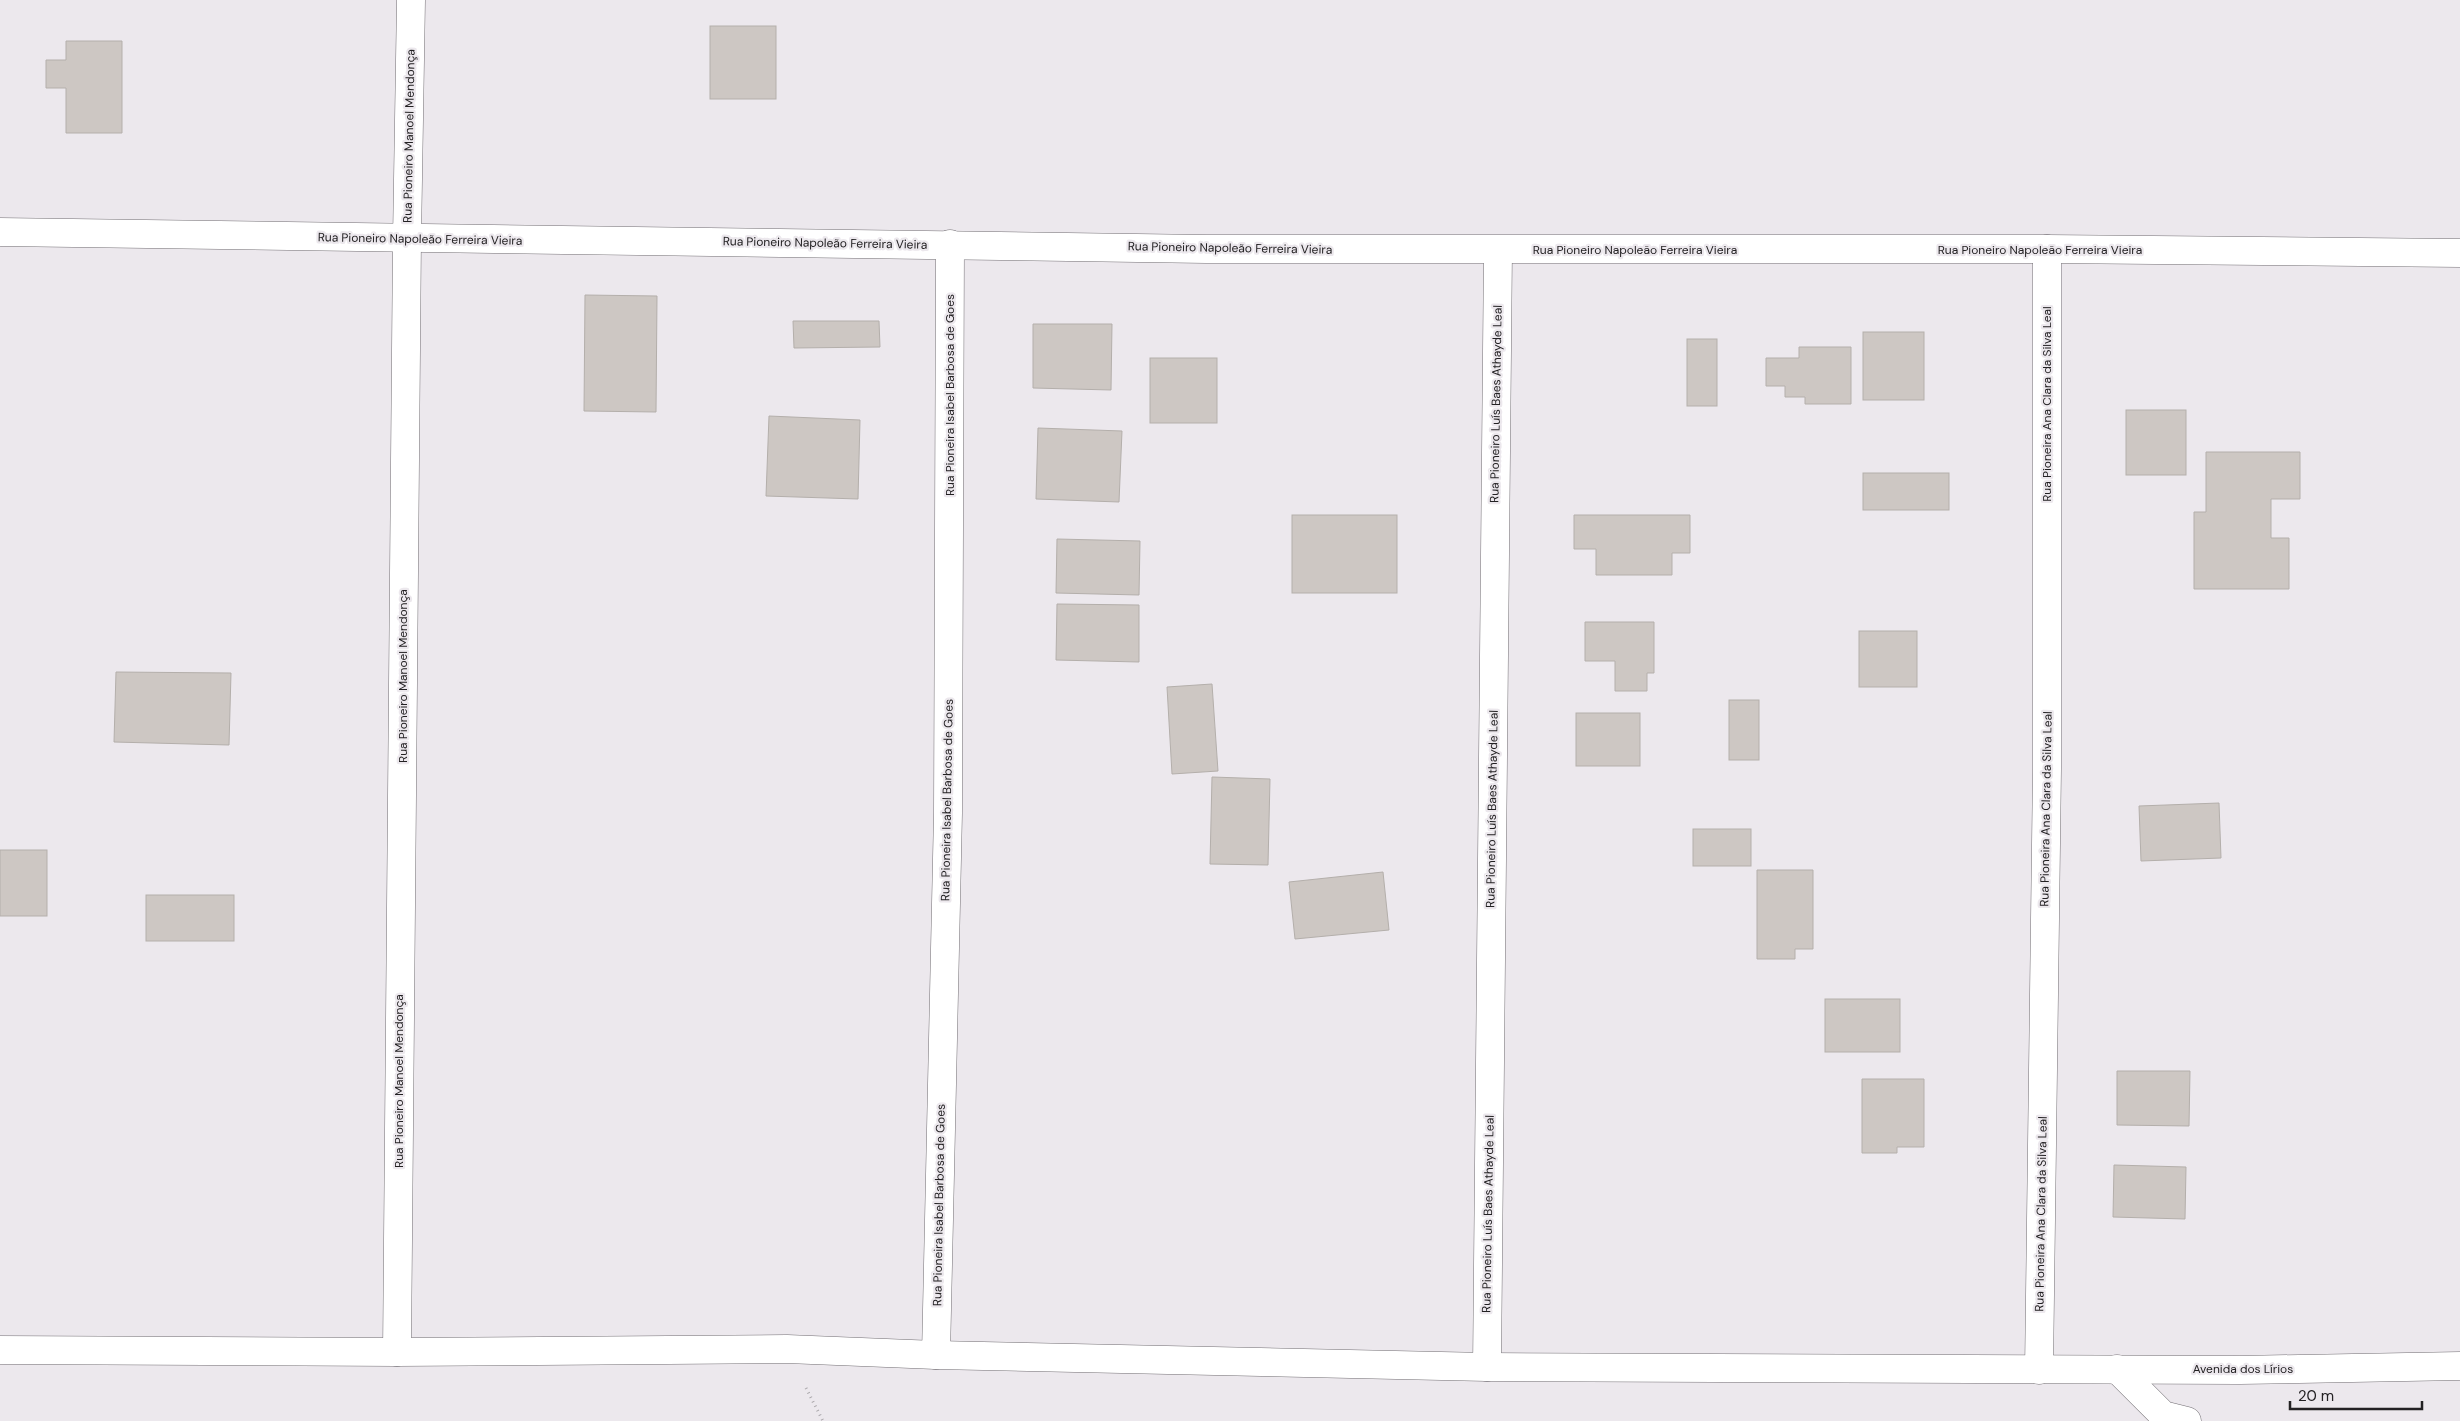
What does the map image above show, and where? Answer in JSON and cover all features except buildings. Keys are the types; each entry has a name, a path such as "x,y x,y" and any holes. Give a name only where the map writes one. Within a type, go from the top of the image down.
{"street":[{"name":"Rua Pioneiro Manoel Mendonça","path":"397,1352 406,239 411,0"},
{"name":"Rua Pioneiro Napoleão Ferreira Vieira","path":"0,232 406,239 1498,250 2047,249 2460,254"},
{"name":"Rua Pioneira Isabel Barbosa de Goes","path":"936,1355 948,823 950,244"},
{"name":"Rua Pioneira Ana Clara da Silva Leal","path":"2039,1370 2047,769 2047,249"},
{"name":"Rua Pioneiro Luís Baes Athayde Leal","path":"1487,1367 1498,250"},
{"name":"Avenida dos Lírios","path":"0,1350 397,1352 787,1349 936,1355 1487,1367 2240,1370 2460,1366"},
{"path":"2116,1369 2163,1415 2187,1421"}]}
